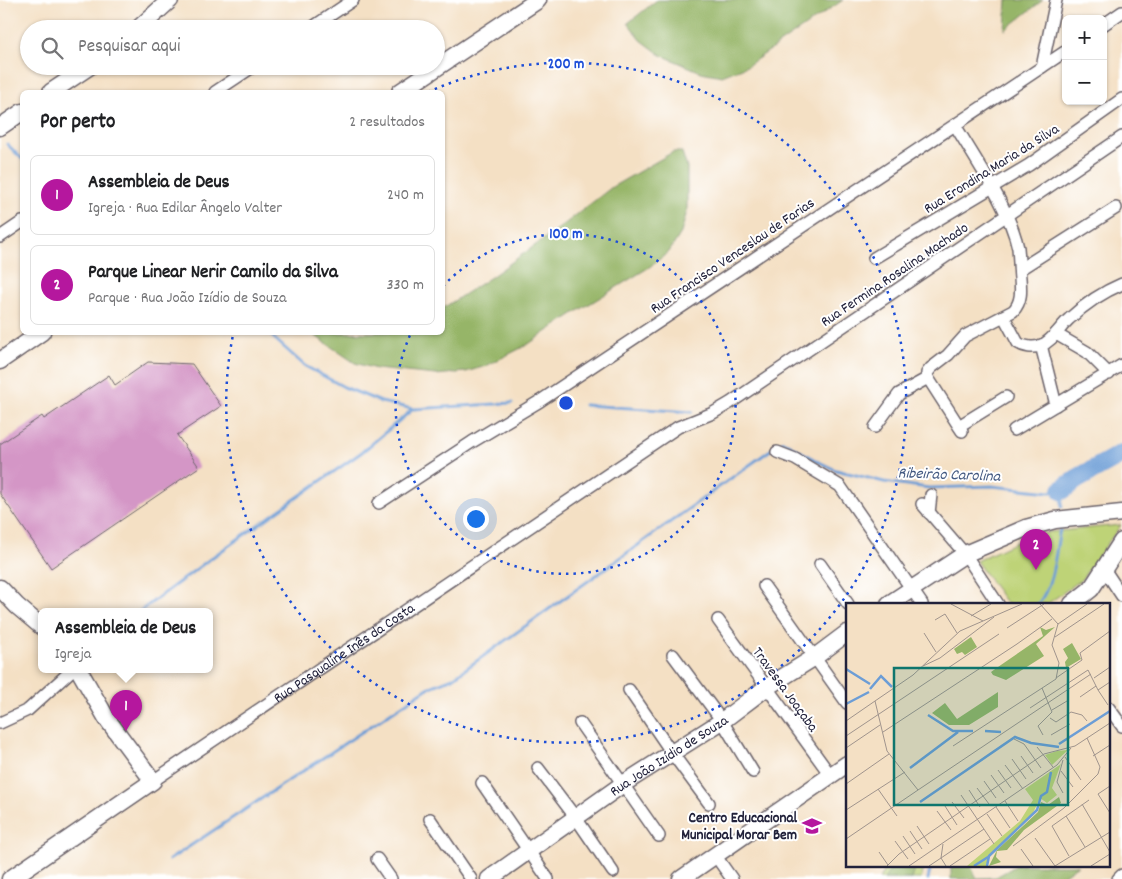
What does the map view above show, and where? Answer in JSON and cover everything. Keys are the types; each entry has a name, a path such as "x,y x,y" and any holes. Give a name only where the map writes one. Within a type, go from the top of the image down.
{"street":[{"path":"148,20 170,0"},
{"path":"323,20 353,0"},
{"path":"445,62 538,0"},
{"path":"1042,67 1056,0"},
{"path":"1107,22 1122,12"},
{"name":"Rua Francisco Venceslau de Farias","path":"379,503 472,442 540,401 1062,54"},
{"path":"54,90 76,75"},
{"path":"218,90 240,75"},
{"path":"403,90 426,75"},
{"name":"Rua Erondina Maria da Silva","path":"874,258 1029,165 1122,99"},
{"path":"0,127 20,113"},
{"path":"955,125 992,187 1010,224 1018,247 1020,294 1018,306 1004,317 965,336 948,355 927,373 928,378 961,428 1006,397"},
{"name":"Rua Fermina Rosalina Machado","path":"678,427 707,416 730,403 1122,137"},
{"path":"1020,269 1116,208"},
{"path":"0,237 20,223"},
{"path":"1004,317 1018,343 1029,346 1041,345 1056,334 1080,309 1120,289"},
{"path":"1056,334 1087,352 1109,374"},
{"path":"0,361 38,335"},
{"path":"1041,345 1056,405"},
{"path":"1014,430 1122,365"},
{"path":"875,426 899,394 928,378"},
{"name":"Rua Pasqualine Inês da Costa","path":"10,879 678,427"},
{"path":"777,452 795,459 840,486 921,603"},
{"path":"931,495 926,508 965,554 997,603"},
{"path":"891,603 965,554 1026,528 1055,520 1122,513"},
{"path":"1074,603 1089,596 1122,541"},
{"path":"820,564 847,603"},
{"path":"1104,569 1122,596"},
{"path":"764,586 846,702"},
{"path":"0,588 38,624"},
{"name":"Travessa Joaçaba","path":"718,620 831,776"},
{"name":"Rua João Izídio de Souza","path":"489,879 623,784 722,721 767,687 815,657 846,634"},
{"path":"673,655 722,721 753,772"},
{"path":"0,723 28,710 69,673"},
{"path":"80,673 107,719 153,781"},
{"path":"629,690 709,803"},
{"path":"1110,710 1122,726"},
{"path":"580,723 659,836"},
{"path":"680,879 846,765"},
{"path":"538,768 576,818 613,872"},
{"path":"482,784 548,879"},
{"path":"430,819 471,879"},
{"path":"715,855 732,879"},
{"path":"377,859 391,879"},
{"path":"1118,879 1122,875"}],"green space":[{"path":"657,0 843,0 747,66 722,76 701,72 661,55 641,40 628,23"},
{"path":"1007,0 1043,0 1005,30"},
{"path":"673,152 682,152 687,168 687,211 681,233 669,252 648,268 527,345 486,366 466,372 436,375 376,369 355,363 314,335 445,335 445,307 491,277 612,187"},
{"path":"1121,525 1081,580 1048,603 1006,603 976,561 1025,538 1050,532"},
{"path":"887,866 925,866 921,879 879,879"},
{"path":"893,866 915,866 911,879 884,879"},
{"path":"951,866 971,866 977,878 996,877 1015,866 1077,866 1059,879 951,879"}],"building":[{"path":"148,362 192,364 221,406 177,435 199,467 51,568 0,494 0,444 42,416 44,419 109,375 115,385"}],"waterway":[{"name":"Ribeirão Carolina","path":"7,144 20,157"},
{"name":"Ribeirão Carolina","path":"270,335 305,366 344,387 381,402 413,409 512,403"},
{"name":"Ribeirão Carolina","path":"584,405 692,412"},
{"path":"144,608 214,556 362,452 413,409"},
{"path":"169,860 428,688 453,678 783,441 836,470 884,482 929,488 992,486 1050,492 1062,490 1062,506"},
{"path":"1062,490 1077,479 1122,454"},
{"path":"1039,603 1051,578 1060,529"},
{"path":"928,879 931,866"}],"place":[{"name":"Parque Linear Nerir Camilo da Silva","path":"1036,570"},
{"name":"Assembleia de Deus","path":"126,731"},
{"name":"Centro Educacional Municipal Morar Bem","path":"812,826"}]}
